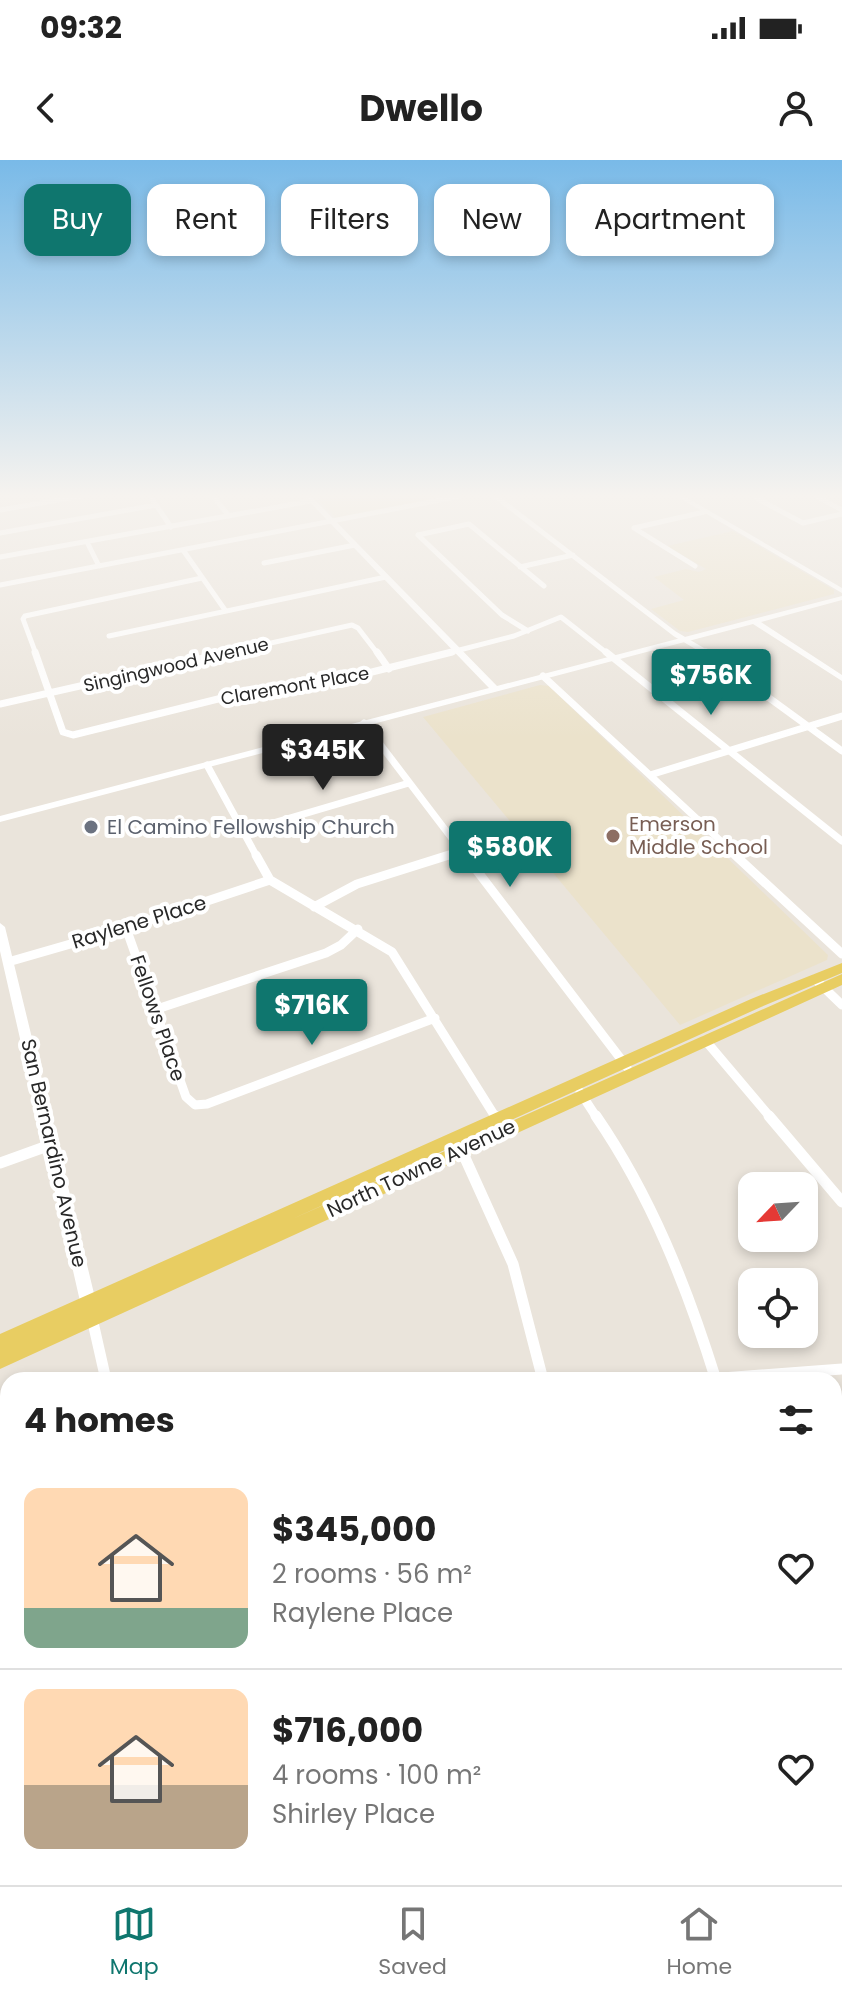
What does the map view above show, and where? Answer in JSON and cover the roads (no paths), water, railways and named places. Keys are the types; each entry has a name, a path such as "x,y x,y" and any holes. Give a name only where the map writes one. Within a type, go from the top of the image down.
{"main road":[{"path":"817,576 842,591"},
{"path":"386,577 495,689"},
{"path":"0,819 842,598"},
{"path":"753,620 842,679"},
{"name":"San Bernardino Avenue","path":"0,927 8,962 6,979 53,1144 91,1311"},
{"name":"North Towne Avenue","path":"628,1068 705,1040 819,983 842,968"},
{"name":"North Towne Avenue","path":"0,1360 91,1311 500,1125 819,983 842,979"},
{"name":"North Towne Avenue","path":"0,1343 91,1311"}],"street":[{"path":"0,585 44,576"},
{"path":"462,576 502,615 528,631"},
{"path":"532,576 544,586"},
{"path":"601,576 675,634 686,638 842,751"},
{"path":"109,636 386,577"},
{"path":"51,693 23,619 25,616 202,578 225,610"},
{"name":"Claremont Place","path":"51,693 63,732 73,735 222,698 316,686 389,669 528,631 561,617 611,658"},
{"name":"Singingwood Avenue","path":"0,704 352,625 358,628 389,669"},
{"path":"611,658 842,841"},
{"path":"543,676 842,954"},
{"path":"650,775 842,716"},
{"path":"364,723 628,1068"},
{"path":"207,765 246,831 270,880 358,929 392,952 500,1125"},
{"path":"246,831 409,783"},
{"path":"314,907 357,884 461,851"},
{"name":"Raylene Place","path":"8,962 126,928 270,880"},
{"name":"Fellows Place","path":"126,928 186,1097 195,1105 207,1104 435,1018"},
{"path":"157,1009 326,953 341,945 358,929"},
{"path":"819,983 842,1005"},
{"path":"705,1040 842,1202"},
{"path":"578,1090 607,1130 650,1204 687,1288 714,1372"},
{"path":"0,1163 53,1144"},
{"path":"459,1144 513,1264 541,1372"},
{"name":"San Bernardino Avenue","path":"91,1311 104,1372"},
{"path":"804,1372 842,1369"}],"place":[{"name":"El Camino Fellowship Church","path":"91,827"},
{"name":"Emerson Middle School","path":"613,836"}]}
